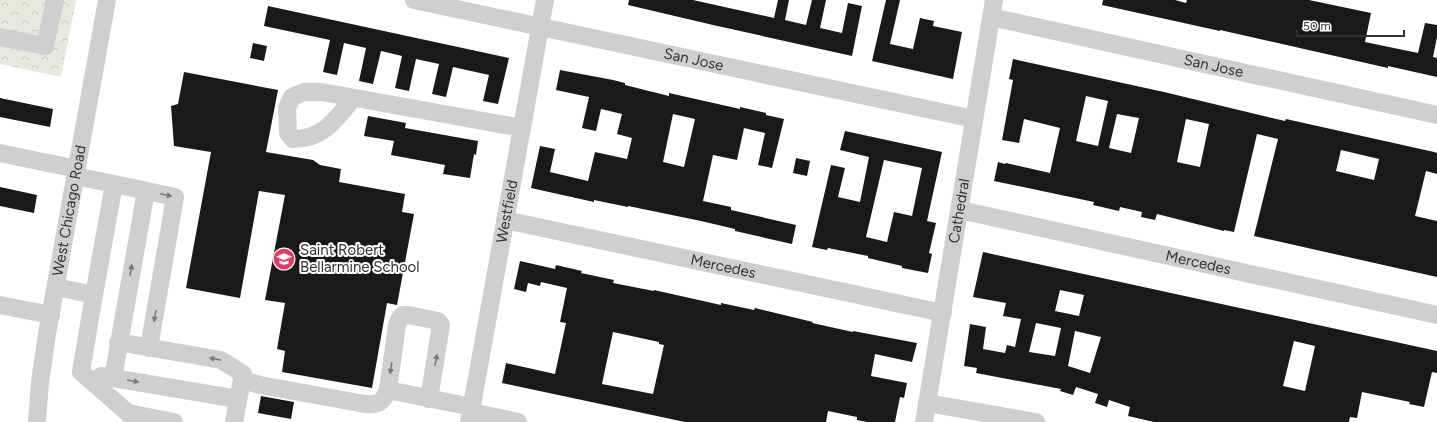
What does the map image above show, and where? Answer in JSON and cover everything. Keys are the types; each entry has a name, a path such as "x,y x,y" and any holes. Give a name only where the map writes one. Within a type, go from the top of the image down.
{"street":[{"path":"0,37 45,46 55,0"},
{"name":"West Chicago Road","path":"37,422 40,382 50,315 107,0"},
{"name":"San Jose","path":"414,0 974,119"},
{"name":"Westfield","path":"471,414 545,0"},
{"name":"Cathedral","path":"924,422 994,0"},
{"name":"San Jose","path":"991,18 1437,115"},
{"path":"353,98 522,128"},
{"path":"0,153 114,184 175,197 149,348"},
{"path":"81,372 114,184"},
{"path":"113,378 118,342 146,191"},
{"name":"Mercedes","path":"960,210 1437,315"},
{"name":"Mercedes","path":"505,220 942,313"},
{"path":"56,287 94,295"},
{"path":"0,305 50,315"},
{"path":"242,380 260,385 375,405 384,399 388,390 397,325 403,315 408,315 438,321 441,325 429,399"},
{"path":"118,342 221,360 243,374 234,422"},
{"path":"81,372 238,399"},
{"path":"81,372 132,418 174,422"},
{"path":"388,390 429,399 471,414 518,422"},
{"path":"927,403 1036,422"}],"green space":[{"path":"0,0 76,0 61,77 0,64"}],"building":[{"path":"629,0 693,0 774,18 778,0 789,0 785,20 806,25 812,0 826,0 820,28 842,33 848,3 862,6 852,56 628,5"},
{"path":"886,0 900,0 890,44 913,49 920,18 934,21 933,26 962,32 953,79 872,61"},
{"path":"1103,0 1175,0 1186,3 1187,0 1309,0 1371,13 1365,42 1418,53 1425,23 1437,25 1437,37 1433,57 1437,58 1437,77 1388,66 1388,68 1102,5"},
{"path":"268,6 509,58 498,104 483,101 489,75 453,67 446,97 432,94 439,64 416,59 409,91 395,88 402,56 381,51 373,84 359,81 366,48 344,43 337,75 323,72 330,40 264,26"},
{"path":"253,43 267,46 264,61 250,58"},
{"path":"1013,59 1164,92 1285,121 1286,119 1437,153 1437,174 1426,171 1415,216 1437,221 1437,277 1254,236 1278,139 1257,134 1234,232 1224,231 1157,214 1155,220 1141,217 1142,212 1120,207 1119,211 1093,205 1094,202 994,181 998,162 1050,173 1060,128 1024,119 1019,143 1002,140 1013,80 1009,79","holes":["1086,96 1108,101 1098,146 1076,141","1117,114 1139,118 1131,153 1109,148","1186,119 1209,124 1200,167 1177,162","1341,150 1379,159 1374,180 1336,171"]},
{"path":"560,70 613,80 625,83 625,85 669,96 669,93 740,109 740,107 784,119 772,168 758,165 765,133 744,128 737,160 713,155 703,201 731,207 731,210 796,225 792,244 735,231 735,229 701,221 628,206 594,200 594,202 531,188 540,146 555,149 550,172 588,181 595,152 627,159 632,138 617,134 622,114 601,109 596,131 582,128 589,97 556,90","holes":["673,114 695,119 684,167 663,162"]},
{"path":"184,72 278,90 266,152 313,160 320,165 341,169 339,182 405,194 402,212 414,214 397,305 387,303 372,388 282,372 285,351 277,349 285,303 265,300 285,195 259,191 240,298 186,288 211,152 174,146 171,106 178,104"},
{"path":"0,98 53,109 50,127 0,117"},
{"path":"368,116 406,123 405,128 478,141 470,178 443,174 445,165 391,155 394,141 364,136"},
{"path":"845,131 942,152 927,221 936,223 929,253 932,254 928,273 902,268 902,266 868,258 868,256 828,248 827,250 812,247 831,165 845,168 838,197 860,202 869,157 840,150","holes":["884,160 922,168 912,216 894,212 887,242 866,237"]},
{"path":"796,158 810,161 807,176 793,173"},
{"path":"0,187 37,195 34,213 0,206"},
{"path":"983,252 1437,351 1437,373 1432,372 1424,407 1409,404 1410,402 1362,392 1357,418 1350,417 1349,422 1154,422 1128,416 1130,407 1109,400 1107,407 1095,403 1098,394 1076,387 1073,395 1060,391 1061,389 976,373 977,368 964,366 970,324 986,327 983,349 1005,353 1007,345 1015,347 1021,319 1003,316 1006,303 973,297","holes":["1060,290 1084,295 1079,316 1055,311","1036,323 1061,328 1055,356 1029,352","1075,331 1101,337 1090,373 1068,366","1294,341 1315,346 1305,391 1283,386"]},
{"path":"520,261 555,269 556,265 582,271 581,273 614,280 613,283 654,290 721,305 721,303 754,310 755,308 853,332 917,343 912,362 875,354 871,376 907,383 904,398 900,397 895,422 867,422 857,420 857,417 828,411 826,422 685,422 502,383 506,363 555,374 566,323 560,322 567,288 541,282 540,286 528,283 526,292 514,289","holes":["613,332 659,342 659,344 664,345 653,394 602,384"]},
{"path":"261,396 294,402 291,419 258,413"}],"place":[{"name":"Saint Robert Bellarmine School","path":"284,259"}]}
